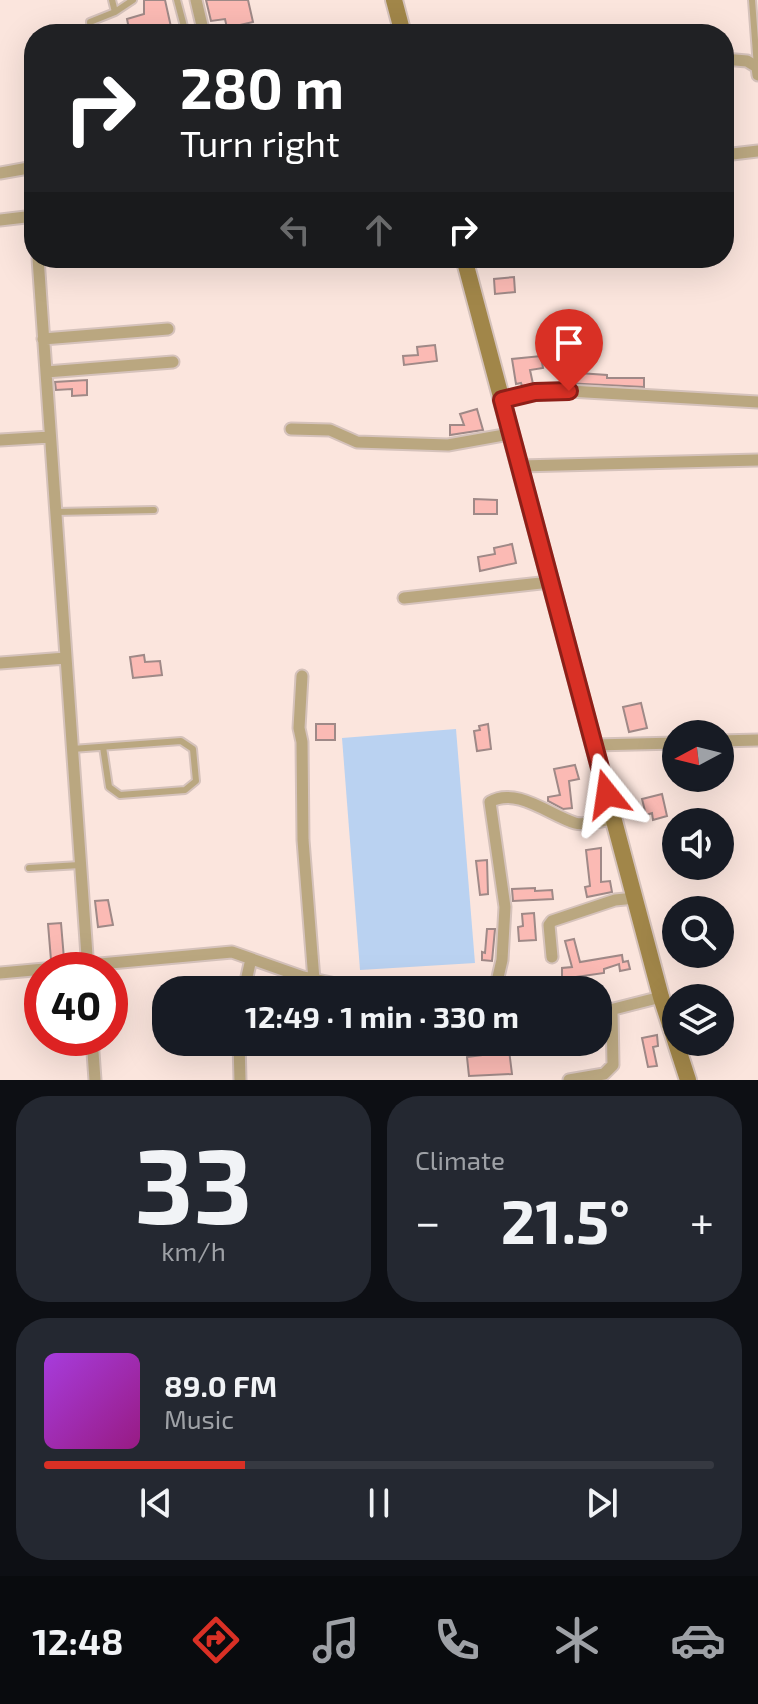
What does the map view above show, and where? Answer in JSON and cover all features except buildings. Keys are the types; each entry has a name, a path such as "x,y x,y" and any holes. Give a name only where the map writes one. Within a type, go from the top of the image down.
{"street":[{"path":"196,0 202,24"},
{"path":"394,0 400,24"},
{"path":"734,60 747,61 757,67 758,75"},
{"path":"734,154 758,151"},
{"path":"0,173 24,169"},
{"path":"0,220 24,217"},
{"path":"39,268 87,952"},
{"path":"467,268 661,997 688,1080"},
{"path":"43,339 168,329"},
{"path":"46,372 173,362"},
{"path":"502,400 535,392 569,391 758,402"},
{"path":"291,429 330,430 357,442 448,445 510,434"},
{"path":"0,440 50,437"},
{"path":"520,466 758,460"},
{"path":"404,598 550,582"},
{"path":"0,663 66,658"},
{"path":"302,676 299,728 302,742 303,840 314,976"},
{"path":"734,741 758,740"},
{"path":"595,745 662,743"},
{"path":"498,976 505,907 490,802 516,799 581,824 614,819"},
{"path":"552,957 549,925 552,921 615,900 635,898"},
{"path":"128,964 232,952 302,976"},
{"path":"247,976 251,959"},
{"path":"0,973 24,972"},
{"path":"569,1080 604,1074 613,1065 612,1011 661,997"},
{"path":"93,1056 95,1080"},
{"path":"239,1056 240,1080"}],"lane":[{"path":"112,0 115,12"},
{"path":"90,24 133,0"},
{"path":"177,0 183,24"},
{"path":"752,0 757,67"},
{"path":"56,512 154,510"},
{"path":"72,749 181,741 188,743 196,759 196,781 185,790 120,795 109,787 103,747"},
{"path":"29,868 80,865"}],"water":[{"path":"456,729 475,963 360,970 342,738"}],"route":[{"path":"569,391 535,392 502,400 607,794"}]}
